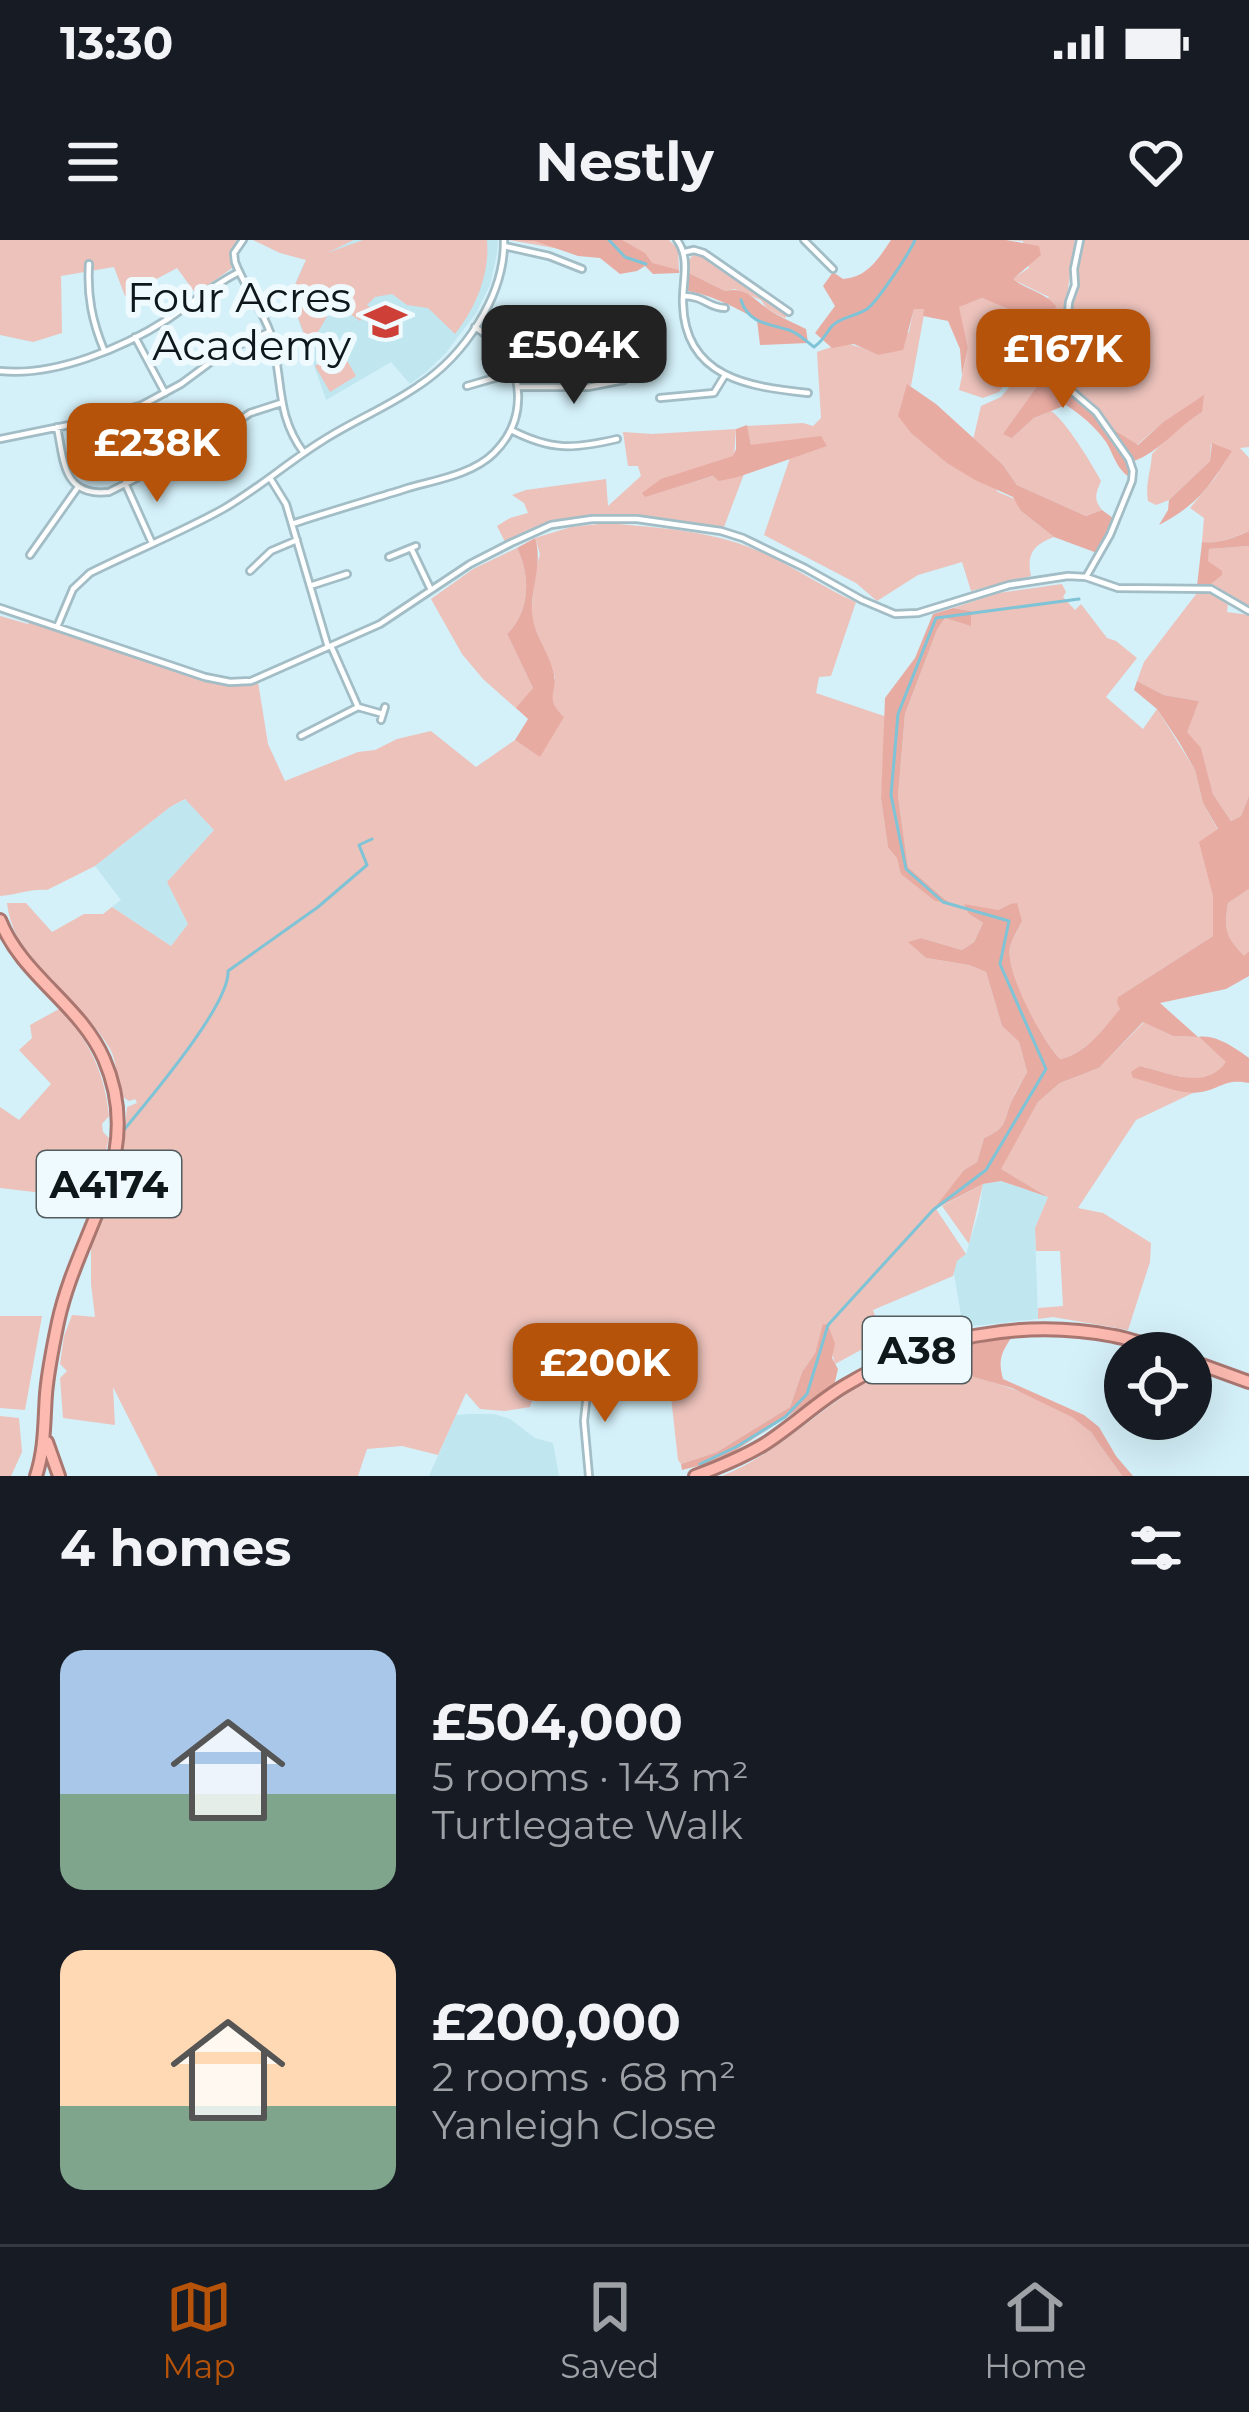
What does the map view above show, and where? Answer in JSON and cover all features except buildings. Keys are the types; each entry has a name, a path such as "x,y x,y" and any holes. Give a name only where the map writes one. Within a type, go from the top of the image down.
{"highway":[{"name":"A4174","path":"0,920 22,958 92,1036 114,1089 119,1127 112,1174 60,1314 36,1476"},
{"name":"A38","path":"695,1476 736,1460 841,1388 922,1348 995,1333 1060,1329 1104,1334"},
{"path":"1212,1369 1249,1382"},
{"name":"A4174","path":"45,1432 59,1476"}],"street":[{"path":"243,240 234,254 238,272 269,332 288,430 304,453"},
{"path":"677,240 685,252 683,311 694,344 709,364 758,387 808,393"},
{"path":"804,240 832,265"},
{"path":"1080,240 1063,375 1068,388 1096,412 1133,471 1110,535 1086,577"},
{"path":"58,627 70,596 89,573 226,507 304,453 418,387 476,327 498,279 504,243 582,269"},
{"path":"685,252 704,253 789,311"},
{"path":"89,265 91,313 104,350"},
{"path":"0,371 46,371 104,350 165,321 238,272"},
{"path":"683,296 698,296 725,308"},
{"path":"503,350 532,332 628,323"},
{"path":"292,524 474,467 494,454 512,430 518,387 503,350 476,327"},
{"path":"0,439 121,413 165,393 227,350 269,332"},
{"path":"135,337 165,393"},
{"path":"480,366 484,381"},
{"path":"467,386 515,372"},
{"path":"660,398 714,392 725,375"},
{"path":"518,387 607,388 624,380"},
{"path":"57,427 67,473 78,487 101,494 204,444 250,413 281,403"},
{"path":"512,430 542,444 565,448 617,440"},
{"path":"269,478 286,504 329,647 358,707"},
{"path":"125,484 152,543"},
{"path":"30,554 78,487"},
{"path":"2,608 183,670 230,682 259,679 380,624 470,564 551,525 637,519 721,531 763,547 895,614 918,613 1010,585 1068,576 1118,588 1210,589 1249,611"},
{"path":"250,571 271,551 296,540"},
{"path":"389,557 414,547 431,590"},
{"path":"310,586 347,574"},
{"path":"302,736 358,707 383,714"},
{"path":"589,1375 584,1421 589,1476"}],"shaded area":[{"path":"0,240 237,240 230,254 232,268 196,294 177,268 125,296 114,267 61,276 62,333 33,342 0,335"},
{"path":"253,240 354,240 327,253 363,240 487,240 486,265 480,290 455,334 428,308 407,305 392,294 375,297 360,321 335,303 315,337 306,339 290,296 306,260"},
{"name":"Four Acres Academy","path":"354,240 498,240 490,285 476,313 426,372 410,384 391,362 326,400 290,296 304,263"},
{"path":"509,240 669,240 678,249 679,270"},
{"path":"515,240 622,240 645,253 652,263 679,273 653,274 645,266 620,274 600,258"},
{"path":"891,240 1006,240 1039,246 1041,255 1013,279 1052,301 1056,306 1053,317 1009,309 982,298 959,307 968,348 962,375 960,349 948,321 923,316 924,309 914,309 903,350 878,355 854,344 832,348 815,333 835,306 823,286 833,272 843,279 866,271"},
{"path":"1006,240 1075,240 1065,310 1058,315 1058,323 999,392 983,398 959,390 968,348 958,307 982,298 1036,316 1049,297 1012,279 1029,268 1023,241"},
{"path":"1082,240 1249,240 1249,447 1240,448 1249,458 1249,531 1202,542 1204,518 1190,508 1231,452 1211,444 1210,461 1169,500 1156,505 1148,501 1152,454 1180,425 1202,412 1162,423 1137,445 1111,428 1071,385 1066,347"},
{"path":"695,252 789,314 785,318 761,300 735,289 725,291 689,273"},
{"path":"689,273 725,291 749,294 773,313 806,329 808,343 760,345 757,320 688,291"},
{"path":"914,308 925,309 908,385 998,492 1017,500 1021,511 1054,537 1033,551 1031,576 971,591 962,562 918,575 877,601 856,583 764,535 790,458 826,446 751,445 747,426 813,426 821,418 817,352 848,345 878,355 909,332"},
{"path":"1057,331 1063,332 1058,362 1062,385 1111,434 1129,477 1097,431 1066,405 1034,418 1012,438 1003,434 1042,379"},
{"path":"1054,335 1042,379 1004,433 1013,437 1034,418 1051,411 1057,416 1101,481 1096,496 1102,510 1086,516 1017,485 1003,465 973,440 981,406 1001,397"},
{"path":"341,350 356,376 330,392 315,366"},
{"path":"907,384 1003,465 1017,485 1086,516 1102,510 1113,518 1097,553 1054,537 1021,511 1013,497 947,463 911,433 898,416"},
{"path":"1204,395 1202,412 1134,461 1111,428 1138,445"},
{"path":"747,425 751,445 821,436 827,446 738,477 719,481 713,476 645,497 642,493 661,479 733,456 736,429"},
{"path":"736,429 734,456 643,493 744,474 724,527 637,516 593,516 544,524 505,542 497,526 528,513 524,503 512,495 526,490 606,479 608,506 641,476 638,466 628,466 623,432"},
{"path":"1212,443 1232,451 1201,494 1159,525 1169,500 1210,461"},
{"path":"608,523 684,531 738,543 856,602 831,676 819,677 816,693 887,717 881,799 888,846 935,901 946,900 908,867 898,796 905,714 937,630 945,618 969,625 971,611 953,608 998,593 1062,584 1063,597 1075,610 1081,604 1107,638 1137,658 1106,697 1143,729 1157,709 1195,770 1203,803 1218,830 1210,878 1213,936 1118,997 1121,1009 1101,1032 1078,1052 1060,1059 1043,1037 1013,973 1010,947 1022,921 1010,904 969,914 983,923 974,942 962,950 921,938 909,942 926,958 986,972 1002,1026 1019,1042 1027,1072 1001,1126 984,1138 977,1162 964,1170 936,1209 966,1254 957,1261 953,1276 873,1310 883,1338 835,1364 824,1324 790,1407 717,1452 681,1464 678,1460 670,1388 678,1371 551,1339 530,1407 480,1409 466,1393 438,1455 402,1446 367,1449 358,1476 158,1476 113,1387 115,1425 63,1418 60,1378 67,1371 60,1364 64,1336 72,1315 95,1317 91,1242 122,1163 127,1107 137,1103 120,1095 112,1054 98,1031 22,945 7,903 26,903 52,932 84,914 103,914 112,907 171,946 188,924 167,882 214,830 185,799 95,866 47,890 0,896 0,616 30,621 202,680 229,685 258,682 268,744 285,781 358,752 431,731 476,767 515,740 540,756 555,708 550,696 555,677 531,618 540,554 535,538"},
{"path":"1249,531 1249,546 1209,549 1208,561 1222,575 1211,584 1197,586 1202,542"},
{"path":"535,538 533,620 554,675 553,701 564,717 540,757 515,740 528,719 516,708 533,688 507,634 520,615 526,593 517,548"},
{"path":"1249,546 1249,607 1211,584 1221,575 1207,561 1209,549"},
{"path":"517,548 526,593 520,615 507,634 533,688 518,710 462,654 431,599 473,569"},
{"path":"1197,593 1228,603 1227,612 1249,615 1249,796 1241,816 1231,821 1213,794 1201,749 1186,732 1199,701 1164,695 1137,681 1144,662"},
{"path":"953,608 971,611 971,626 945,618 937,630 905,714 898,796 908,867 948,902 935,901 901,874 888,847 881,799 885,698 915,658 933,614"},
{"path":"1137,681 1164,695 1199,701 1187,732 1201,748 1213,794 1231,821 1241,816 1249,796 1249,889 1228,903 1226,920 1233,943 1244,956 1249,951 1249,976 1226,989 1160,1003 1198,1037 1173,1036 1143,1022 1099,1068 1060,1083 1038,1102 1001,1169 1048,1197 1001,1181 983,1184 933,1210 964,1170 977,1162 984,1138 1001,1126 1027,1072 1019,1042 1002,1026 986,972 926,958 908,942 921,938 962,950 974,942 983,923 964,904 998,910 1017,903 1022,921 1010,947 1013,973 1035,1022 1060,1059 1078,1052 1100,1032 1120,1009 1118,997 1213,936 1213,896 1199,842 1218,829 1203,803 1195,770 1157,709 1134,690"},
{"path":"186,799 214,830 167,882 188,924 171,946 112,907 121,900 95,866"},
{"path":"1249,889 1249,951 1244,957 1227,933 1226,920 1228,903"},
{"path":"59,1009 87,1045 107,1101 109,1116 102,1124 109,1138 99,1181 89,1184 86,1198 0,1188 0,1107 19,1120 51,1084 19,1050 32,1038 30,1025"},
{"path":"1144,1022 1173,1036 1199,1037 1227,1062 1198,1078 1140,1066 1134,1078 1195,1092 1136,1120 1078,1208 1103,1213 1151,1243 1150,1262 1128,1330 1053,1317 1038,1319 1038,1308 1063,1306 1060,1251 1036,1251 1035,1228 1048,1197 1000,1169 1038,1102 1060,1083 1099,1068"},
{"path":"1198,1037 1218,1040 1249,1058 1249,1083 1193,1093 1133,1078 1131,1072 1140,1066 1198,1078 1218,1071 1226,1062"},
{"path":"1001,1181 1048,1197 1035,1228 1038,1319 963,1327 953,1268 966,1254 983,1184"},
{"path":"983,1184 969,1244 942,1206"},
{"path":"0,1316 42,1316 25,1410 0,1408"},
{"path":"823,1324 828,1325 835,1344 834,1386 721,1460 682,1470 681,1464 717,1452 790,1407"},
{"path":"1011,1338 1001,1357 1003,1379 1084,1415 1099,1427 1133,1476 1122,1476 1091,1432 1072,1417 1012,1388 925,1363 892,1368 980,1342"},
{"path":"925,1363 1056,1407 1089,1430 1122,1476 722,1476 765,1453 866,1382 892,1368"},
{"path":"494,1414 553,1443 559,1476 429,1476 456,1415"},
{"path":"0,1416 19,1418 22,1452 11,1476 0,1476"}],"waterway":[{"path":"609,240 625,257 646,264"},
{"path":"741,300 754,318 792,331 814,347 835,323 872,305 915,240"},
{"path":"700,1464 785,1417 807,1394 828,1325 933,1210 986,1170 1046,1069 1000,964 1009,921 943,902 906,869 891,795 898,714 936,618 1079,599"},
{"path":"124,1130 202,1028 216,1006 228,971 318,907 367,865 359,845 372,839"}],"place":[{"name":"Four Acres Academy","path":"385,321"}]}
